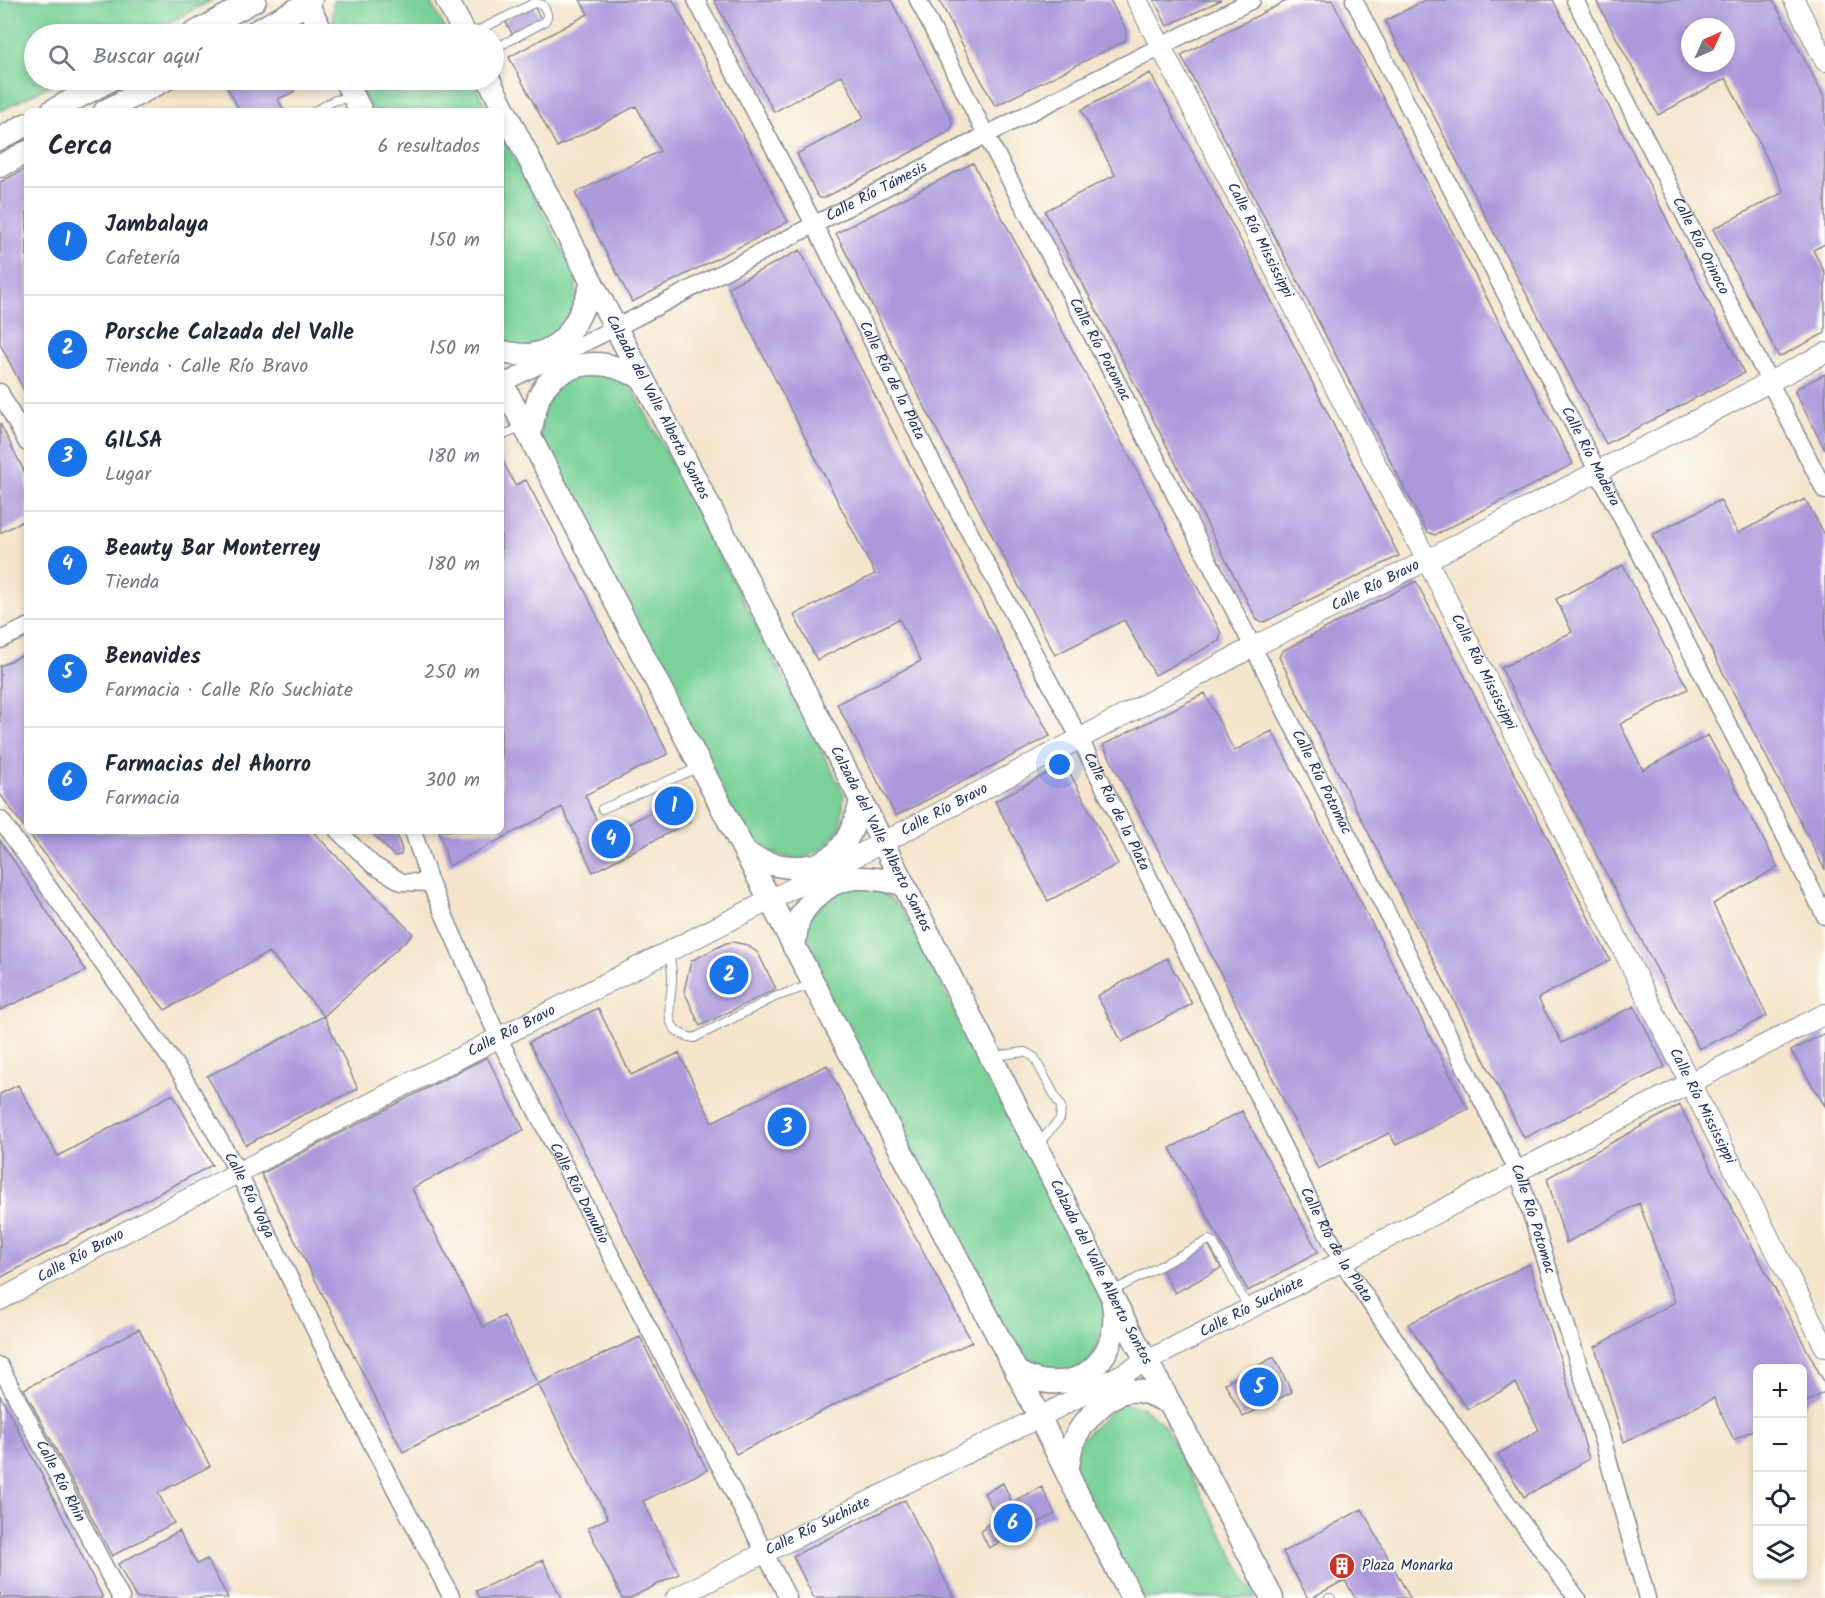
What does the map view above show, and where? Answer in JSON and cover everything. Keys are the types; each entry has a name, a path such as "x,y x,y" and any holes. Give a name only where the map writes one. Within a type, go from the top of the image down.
{"main road":[{"path":"447,0 460,24"},
{"path":"234,24 308,1 318,24"},
{"path":"58,108 91,90"},
{"path":"111,108 146,90"},
{"name":"Calzada del Valle Alberto Santos","path":"494,90 503,108"},
{"name":"Calzada del Valle Alberto Santos","path":"504,110 861,800 1111,1293 1272,1598"},
{"path":"0,139 24,126"},
{"path":"0,166 24,154"},
{"path":"504,352 524,355 539,353 555,346 568,335 577,322 592,283"},
{"path":"528,430 540,396 546,386 560,373 582,365 595,364 609,365 642,377"},
{"path":"504,387 1017,1372 1132,1598"},
{"path":"746,854 771,864 798,867 814,866 832,858 844,846 856,821 861,800"},
{"path":"794,947 799,920 808,904 834,884 846,878 857,878 903,884"},
{"path":"1017,1372 1048,1383 1068,1381 1087,1374 1103,1358 1113,1337 1115,1314 1111,1293"},
{"path":"1067,1472 1073,1441 1087,1419 1105,1403 1128,1390 1147,1392 1169,1403"}],"street":[{"name":"Calle Río de la Plata","path":"696,0 814,224 931,460 1080,739 1311,1205 1342,1262 1506,1501 1577,1598"},
{"name":"Calle Río Potomac","path":"918,0 1253,647 1518,1172 1604,1445 1647,1598"},
{"name":"Calle Río Mississippi","path":"1137,0 1341,399 1427,560 1825,1347"},
{"name":"Calle Río Támesis","path":"504,381 615,328 1251,0"},
{"name":"Calle Río Madeira","path":"1354,0 1742,750 1825,916"},
{"name":"Calle Río Orinoco","path":"1575,0 1825,491"},
{"path":"1794,0 1825,61"},
{"path":"103,90 105,108"},
{"name":"Calle Río Bravo","path":"0,1300 238,1172 498,1037 882,843 1253,647 1427,560 1825,353"},
{"path":"0,392 24,437"},
{"path":"0,640 24,628"},
{"name":"Calle Río Volga","path":"0,819 176,1066 238,1172 350,1402 452,1598"},
{"path":"341,834 373,865 402,882 430,883"},
{"name":"Calle Río Danubio","path":"414,834 430,883 498,1037 788,1598"},
{"name":"Calle Río Suchiate","path":"676,1598 1040,1417 1825,1014"},
{"name":"Calle Río Rhin","path":"0,1366 121,1598"}],"lane":[{"path":"491,24 532,4 543,5 548,19 504,44"},
{"path":"320,108 335,100 354,96"},
{"path":"504,435 528,430"},
{"path":"602,809 701,767"},
{"path":"669,951 672,976 668,1015 675,1031 684,1036 694,1038 775,997 814,983"},
{"path":"990,1057 1025,1052 1034,1057 1061,1107 1060,1119 1036,1147"},
{"path":"1111,1293 1209,1240 1213,1242 1249,1309"}],"green space":[{"path":"0,0 212,0 165,24 24,24 24,90 41,90 0,111"},
{"path":"334,0 429,0 442,24 333,24"},
{"path":"361,90 477,90 486,108 370,108"},
{"path":"504,140 576,275 577,309 559,337 524,351 504,348"},
{"path":"582,372 609,373 633,389 844,794 841,825 825,848 799,861 749,846 540,440 543,408 559,384"},
{"path":"849,882 879,889 904,912 1109,1313 1087,1371 1033,1376 1011,1353 803,947 807,919"},
{"path":"1119,1404 1142,1407 1164,1425 1256,1598 1140,1598 1074,1472 1078,1442"}],"building":[{"path":"580,0 673,0 788,222 632,302 575,193 660,151 636,106 557,147 509,57 588,14"},
{"path":"714,0 891,0 952,121 952,127 948,132 880,169 820,198 797,154 864,118 842,75 774,112"},
{"path":"939,0 1110,0 1126,30 1125,41 995,106"},
{"path":"1154,0 1221,0 1167,26"},
{"path":"1288,0 1332,0 1573,464 1435,535 1427,532 1181,55"},
{"path":"1425,0 1553,0 1744,373 1606,444 1385,21"},
{"path":"1596,0 1773,0 1825,99 1825,244 1813,250 1825,273 1825,333 1779,357 1713,229 1784,192 1726,78 1658,115"},
{"path":"533,4 543,23 514,37 504,19"},
{"path":"1150,73 1248,254 1399,556 1264,622 1257,620 1045,211 1115,175 1081,110"},
{"path":"229,90 293,90 294,92 278,99 282,108 238,108"},
{"path":"973,163 1221,633 1219,641 1155,675 1124,620 1055,655 836,233"},
{"path":"24,170 24,390 0,344 0,182"},
{"path":"800,250 1050,736 896,816 837,704 921,661 899,619 817,660 794,615 875,574 728,287"},
{"path":"1825,374 1825,450 1795,392 1797,388"},
{"path":"0,423 24,471 24,521 0,533"},
{"path":"504,463 515,485 526,480 668,754 585,795 604,837 677,798 690,822 593,872 562,807 449,866 440,834 504,834"},
{"path":"1805,499 1825,535 1825,870 1652,535 1720,500 1738,533"},
{"path":"1623,565 1688,689 1620,724 1643,770 1708,735 1778,867 1713,904 1767,1016 1699,1049 1501,668 1572,632 1556,599"},
{"path":"1416,581 1610,960 1538,998 1562,1043 1634,1006 1665,1067 1524,1138 1279,657 1282,651"},
{"path":"24,654 24,827 0,794 0,666"},
{"path":"1205,693 1234,751 1272,731 1468,1109 1396,1145 1389,1133 1318,1169 1180,892 1103,745"},
{"path":"1065,764 1118,864 1048,901 995,801"},
{"path":"29,834 315,834 413,934 324,1016 269,952 165,1010"},
{"path":"373,834 397,834 402,850 401,855 394,856"},
{"path":"0,840 86,971 0,1010"},
{"path":"726,943 747,945 758,953 776,989 700,1026 684,991 691,961"},
{"path":"1167,958 1192,1004 1122,1042 1097,996"},
{"path":"598,1008 631,1075 679,1053 712,1122 827,1065 895,1199 972,1342 850,1397 736,1454 529,1042"},
{"path":"324,1016 358,1089 246,1145 207,1076"},
{"path":"1825,1033 1825,1106 1791,1051"},
{"path":"487,1057 524,1130 412,1188 483,1327 504,1316 538,1384 403,1452 261,1174"},
{"path":"18,1085 58,1156 173,1094 212,1165 0,1278 0,1094"},
{"path":"1680,1105 1825,1384 1825,1392 1807,1402 1807,1364 1753,1364 1753,1430 1734,1440 1714,1398 1624,1442 1595,1347 1675,1302 1639,1203 1566,1243 1547,1178"},
{"path":"1242,1111 1318,1252 1248,1291 1170,1148"},
{"path":"1208,1244 1221,1268 1175,1293 1162,1270"},
{"path":"1529,1264 1561,1361 1589,1459 1524,1497 1498,1454 1539,1430 1516,1383 1468,1409 1408,1324"},
{"path":"139,1329 210,1466 158,1493 174,1523 112,1556 24,1389"},
{"path":"640,1337 707,1470 643,1501 679,1574 630,1598 622,1598 588,1528 608,1518 538,1384"},
{"path":"1274,1357 1292,1392 1243,1417 1225,1383"},
{"path":"0,1395 40,1471 103,1598 0,1598"},
{"path":"1003,1483 1012,1502 1042,1487 1055,1514 989,1548 981,1532 995,1514 984,1493"},
{"path":"905,1500 954,1598 814,1598 793,1556"},
{"name":"Plaza Monarka","path":"1362,1509 1410,1598 1355,1598 1345,1580 1308,1598 1283,1552"},
{"path":"179,1531 197,1564 207,1559 228,1598 136,1598 118,1564"},
{"path":"543,1560 561,1598 480,1598 476,1591"}],"place":[{"name":"Jambalaya","path":"674,806"},
{"name":"Beauty Bar Monterrey","path":"611,839"},
{"name":"Porsche Calzada del Valle","path":"729,975"},
{"name":"GILSA","path":"787,1127"},
{"name":"Benavides","path":"1259,1387"},
{"name":"Farmacias del Ahorro","path":"1013,1523"},
{"name":"Plaza Monarka","path":"1342,1566"}]}
